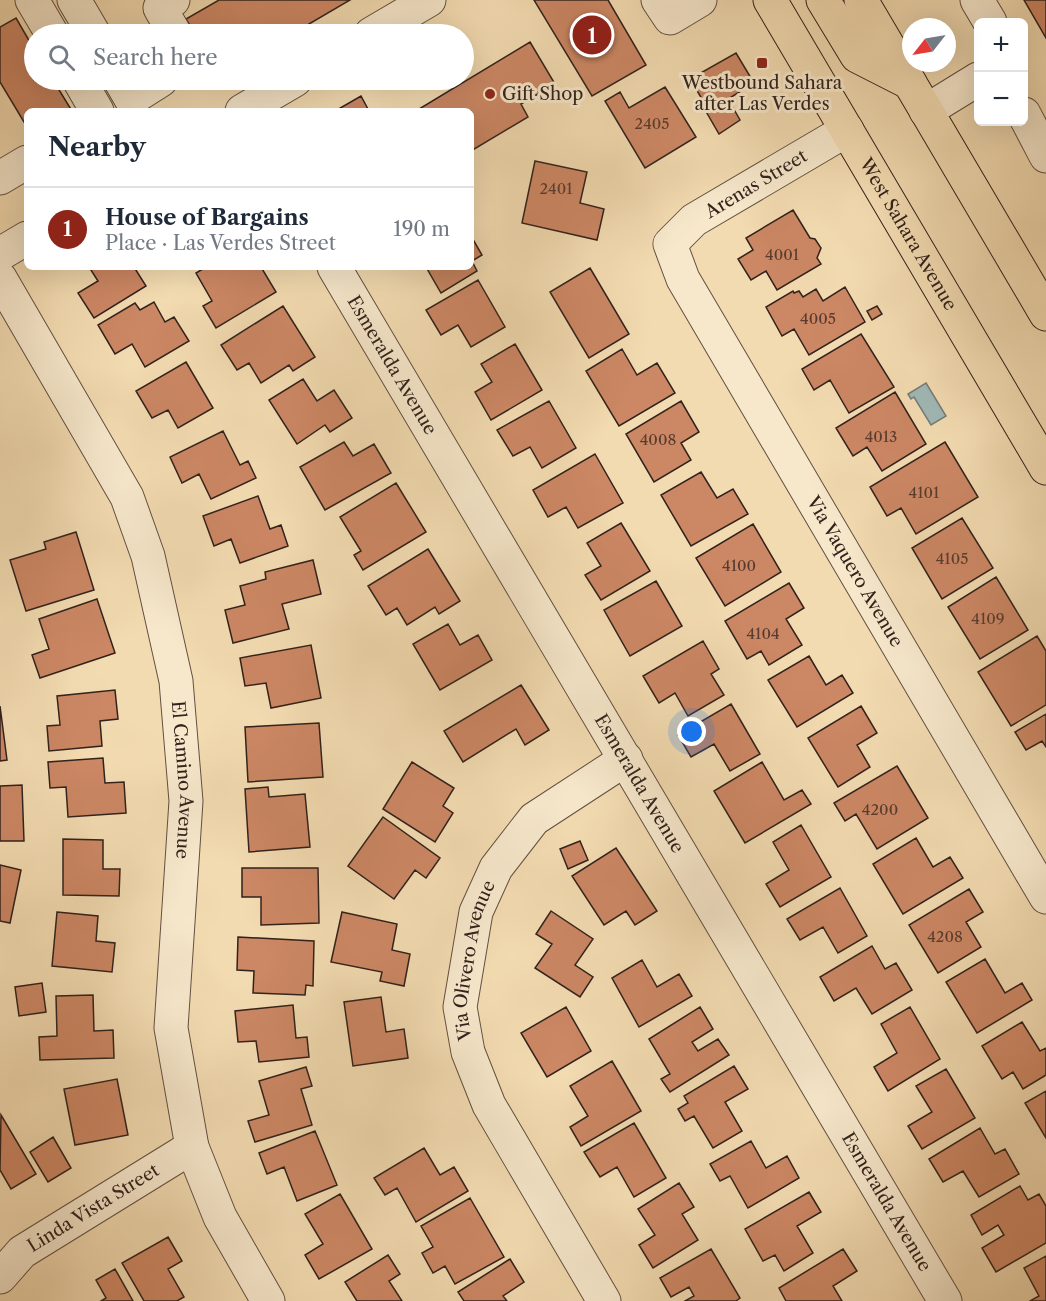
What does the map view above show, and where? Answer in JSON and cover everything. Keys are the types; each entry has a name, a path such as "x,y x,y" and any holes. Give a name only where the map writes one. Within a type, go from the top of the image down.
{"main road":[{"name":"West Sahara Avenue","path":"770,0 1046,468"},
{"path":"824,0 856,56 910,83"},
{"path":"861,0 1042,296"}],"street":[{"path":"32,0 46,24"},
{"path":"74,0 88,24"},
{"path":"169,24 160,8 173,0"},
{"path":"380,24 395,8 429,0"},
{"path":"658,0 670,18 699,0"},
{"path":"977,0 988,18"},
{"path":"927,111 974,82"},
{"path":"85,90 96,108"},
{"path":"120,96 135,90"},
{"path":"247,108 278,90"},
{"path":"1028,123 1046,156"},
{"name":"Arenas Street","path":"670,244 694,220 847,130"},
{"path":"0,178 24,164"},
{"path":"0,254 24,240"},
{"name":"Via Vaquero Avenue","path":"670,244 683,279 1046,897"},
{"name":"Esmeralda Avenue","path":"336,270 945,1301"},
{"name":"El Camino Avenue","path":"0,279 127,497 148,556 176,681 186,801 171,1028 192,1147 220,1217 268,1301"},
{"name":"Via Olivero Avenue","path":"604,1301 489,1105 468,1052 460,1007 476,912 496,868 534,819 626,759"},
{"name":"Linda Vista Street","path":"0,1277 22,1252 192,1147"}],"water":[{"path":"926,383 946,416 931,425 914,397 911,399 908,394"}],"building":[{"path":"219,0 350,0 309,24 189,24 186,19"},
{"path":"534,0 608,0 646,65 592,96"},
{"path":"1024,0 1046,0 1046,38"},
{"path":"16,18 24,32 24,90 59,90 70,108 24,108 24,122 0,82 0,27"},
{"name":"Gift Shop","path":"530,42 555,84 521,104 528,117 474,149 474,108 421,108 450,90 474,90 474,76"},
{"path":"736,53 754,83 728,99 740,120 719,134 690,79"},
{"path":"665,87 696,137 645,168 605,101 620,92 629,108"},
{"path":"361,96 367,108 340,108"},
{"path":"535,161 587,172 580,203 604,209 597,240 522,223"},
{"path":"793,210 810,238 815,239 821,248 817,258 821,264 777,290 766,271 751,280 738,259 753,250 746,238"},
{"path":"474,241 482,255 474,260"},
{"path":"474,265 477,271 441,293 428,270 474,270"},
{"path":"590,268 629,334 589,358 550,292"},
{"path":"91,270 136,270 146,286 94,318 78,293 98,281"},
{"path":"201,270 263,270 276,292 216,328 203,306 212,301 196,273"},
{"path":"478,280 505,327 471,347 458,325 441,335 426,310"},
{"path":"845,287 865,322 809,355 794,329 782,336 766,307 793,291 794,293 799,291 803,297 816,289 823,301"},
{"path":"154,302 165,322 174,317 189,341 145,367 132,344 115,354 98,325 135,303 140,310"},
{"path":"283,306 315,357 293,371 289,365 261,383 249,363 237,370 221,345"},
{"path":"877,306 882,314 872,320 867,311"},
{"path":"861,334 894,387 849,413 830,380 814,390 802,369"},
{"path":"515,344 542,390 491,420 475,392 492,382 481,364"},
{"path":"622,349 637,375 657,363 675,393 619,426 586,371"},
{"path":"186,362 213,408 178,428 168,410 152,418 136,391"},
{"path":"303,379 317,401 334,390 352,418 330,432 325,425 297,444 269,400"},
{"path":"895,392 926,444 882,471 867,447 853,456 836,428"},
{"path":"549,401 576,448 542,468 530,447 513,456 497,430"},
{"path":"681,401 699,432 681,443 691,460 654,482 626,434"},
{"path":"223,431 240,465 248,461 256,478 211,499 199,474 182,483 170,457"},
{"path":"344,442 353,456 374,444 391,473 325,510 300,467"},
{"path":"945,442 978,497 916,534 901,508 887,516 870,487"},
{"path":"595,454 623,503 578,528 566,507 548,517 533,490"},
{"path":"701,472 717,498 733,489 748,514 691,546 661,495"},
{"path":"396,483 426,532 363,570 354,555 361,551 340,517"},
{"path":"258,496 270,529 281,525 288,546 240,563 231,539 214,546 203,516"},
{"path":"962,518 993,568 942,599 912,548"},
{"path":"621,523 650,571 601,600 585,575 601,566 587,543"},
{"path":"753,524 781,572 725,606 696,558"},
{"path":"76,532 94,590 26,611 10,560 46,549 44,542"},
{"path":"428,549 460,601 439,614 435,607 407,625 397,608 386,615 368,586"},
{"path":"313,560 321,594 282,604 289,629 233,643 225,610 245,605 240,586 266,579 265,572"},
{"path":"996,577 1028,630 980,659 948,607"},
{"path":"656,581 682,626 630,656 604,610"},
{"path":"789,583 804,608 786,619 802,645 769,665 761,651 747,659 725,621"},
{"path":"97,599 115,653 40,678 32,655 49,649 39,619"},
{"path":"448,624 460,645 478,635 492,660 440,690 413,644"},
{"path":"1037,636 1046,651 1046,705 1011,726 978,672"},
{"path":"703,641 719,669 711,674 724,695 688,716 675,693 659,703 643,676"},
{"path":"311,645 321,698 271,708 266,683 245,686 240,658"},
{"path":"809,656 826,685 842,675 853,693 797,727 768,680"},
{"path":"521,685 549,730 525,745 516,729 463,762 444,731"},
{"path":"115,690 118,719 100,721 102,746 49,751 47,726 60,725 57,696"},
{"path":"731,704 760,754 730,771 714,744 691,757 678,735"},
{"path":"0,706 7,760 0,761"},
{"path":"861,706 877,733 857,745 870,767 838,787 808,738"},
{"path":"1046,714 1046,747 1042,741 1026,750 1015,732"},
{"path":"319,723 323,777 248,782 245,727"},
{"path":"103,758 105,783 124,782 126,813 68,817 66,787 50,788 48,762"},
{"path":"412,762 454,788 443,806 453,813 435,842 383,809"},
{"path":"762,762 784,800 802,790 811,804 745,843 714,791"},
{"path":"897,766 928,818 877,849 856,814 845,821 834,803"},
{"path":"22,785 24,841 0,841 0,786"},
{"path":"268,787 269,797 305,794 310,847 249,852 245,789"},
{"path":"383,817 440,858 426,878 415,870 394,899 348,866"},
{"path":"801,825 831,877 780,907 766,884 789,870 773,842"},
{"path":"916,838 933,867 950,857 963,878 903,914 873,864"},
{"path":"63,839 103,840 103,869 120,869 119,896 63,895"},
{"path":"580,841 588,860 568,869 560,849"},
{"path":"616,848 657,911 635,925 626,911 604,925 572,876"},
{"path":"0,865 21,870 10,923 0,921"},
{"path":"242,868 318,868 319,923 261,925 261,897 242,897"},
{"path":"840,888 867,936 838,953 823,927 800,940 787,919"},
{"path":"969,889 983,912 966,922 981,947 938,973 909,925"},
{"path":"551,911 593,939 575,965 593,977 580,997 535,968 552,944 536,934"},
{"path":"57,912 98,916 96,941 115,943 112,972 52,966"},
{"path":"342,912 397,924 392,950 410,954 404,986 380,981 382,972 331,962"},
{"path":"238,937 314,941 313,986 306,985 305,995 253,993 254,971 237,970"},
{"path":"872,946 885,969 896,963 912,990 872,1014 856,988 834,1001 820,977"},
{"path":"985,959 1005,993 1022,983 1032,1000 977,1033 946,982"},
{"path":"642,960 657,987 679,974 692,996 639,1027 612,978"},
{"path":"42,983 46,1012 19,1016 15,987"},
{"path":"93,995 94,1031 113,1030 114,1058 40,1060 39,1037 57,1036 56,996"},
{"path":"381,997 386,1032 404,1029 408,1058 353,1066 344,1002"},
{"path":"293,1005 296,1038 307,1037 309,1057 259,1062 256,1041 238,1042 235,1011"},
{"path":"566,1007 591,1051 547,1077 521,1033"},
{"path":"700,1007 713,1029 692,1042 698,1051 718,1039 729,1055 670,1092 661,1079 670,1074 649,1039"},
{"path":"910,1007 940,1059 888,1091 874,1067 897,1053 881,1024"},
{"path":"1022,1022 1040,1051 1046,1048 1046,1075 1023,1089 1013,1072 1002,1079 982,1046"},
{"path":"612,1061 641,1111 581,1146 570,1127 588,1116 570,1086"},
{"path":"734,1066 748,1089 725,1102 742,1131 713,1148 694,1116 685,1121 678,1109 688,1103 684,1096"},
{"path":"306,1067 312,1086 301,1089 312,1125 255,1142 248,1121 269,1115 259,1081"},
{"path":"946,1069 975,1118 922,1149 908,1126 932,1112 916,1086"},
{"path":"117,1079 128,1135 75,1145 64,1089"},
{"path":"1046,1091 1046,1138 1025,1103"},
{"path":"1,1115 36,1174 11,1189 0,1170"},
{"path":"634,1123 666,1178 634,1197 617,1167 600,1177 584,1152"},
{"path":"980,1128 995,1154 1005,1149 1019,1174 979,1197 963,1171 943,1182 929,1159"},
{"path":"315,1131 337,1185 297,1201 284,1167 267,1174 259,1153"},
{"path":"53,1137 71,1168 48,1182 30,1152"},
{"path":"751,1141 766,1168 787,1156 799,1178 748,1208 730,1176 720,1181 710,1164"},
{"path":"424,1148 440,1175 454,1167 468,1191 416,1222 397,1188 385,1195 374,1178"},
{"path":"679,1183 694,1207 682,1214 698,1240 653,1268 639,1245 655,1235 638,1209"},
{"path":"1020,1186 1028,1200 1039,1194 1046,1206 1046,1243 996,1272 982,1248 1004,1235 998,1225 982,1235 971,1215"},
{"path":"809,1192 821,1212 797,1226 813,1253 784,1271 775,1255 763,1261 745,1229"},
{"path":"340,1194 372,1249 319,1279 305,1255 323,1244 305,1214"},
{"path":"470,1198 504,1257 455,1284 445,1266 433,1273 422,1253 433,1247 421,1226"},
{"path":"168,1237 182,1261 168,1269 184,1297 177,1301 144,1301 122,1263"},
{"path":"711,1249 740,1298 736,1301 685,1301 694,1296 689,1287 671,1297 660,1278"},
{"path":"843,1249 857,1271 833,1286 842,1301 786,1301 779,1288"},
{"path":"388,1255 400,1274 389,1281 402,1301 357,1301 345,1282"},
{"path":"1046,1256 1046,1301 1030,1301 1039,1296 1024,1268"},
{"path":"510,1259 524,1282 503,1296 507,1301 464,1301 458,1292"},
{"path":"115,1269 133,1301 101,1301 106,1298 96,1280"}],"place":[{"name":"House of Bargains","path":"592,35"},
{"name":"Westbound Sahara after Las Verdes","path":"762,63"},
{"name":"Gift Shop","path":"490,94"}]}
